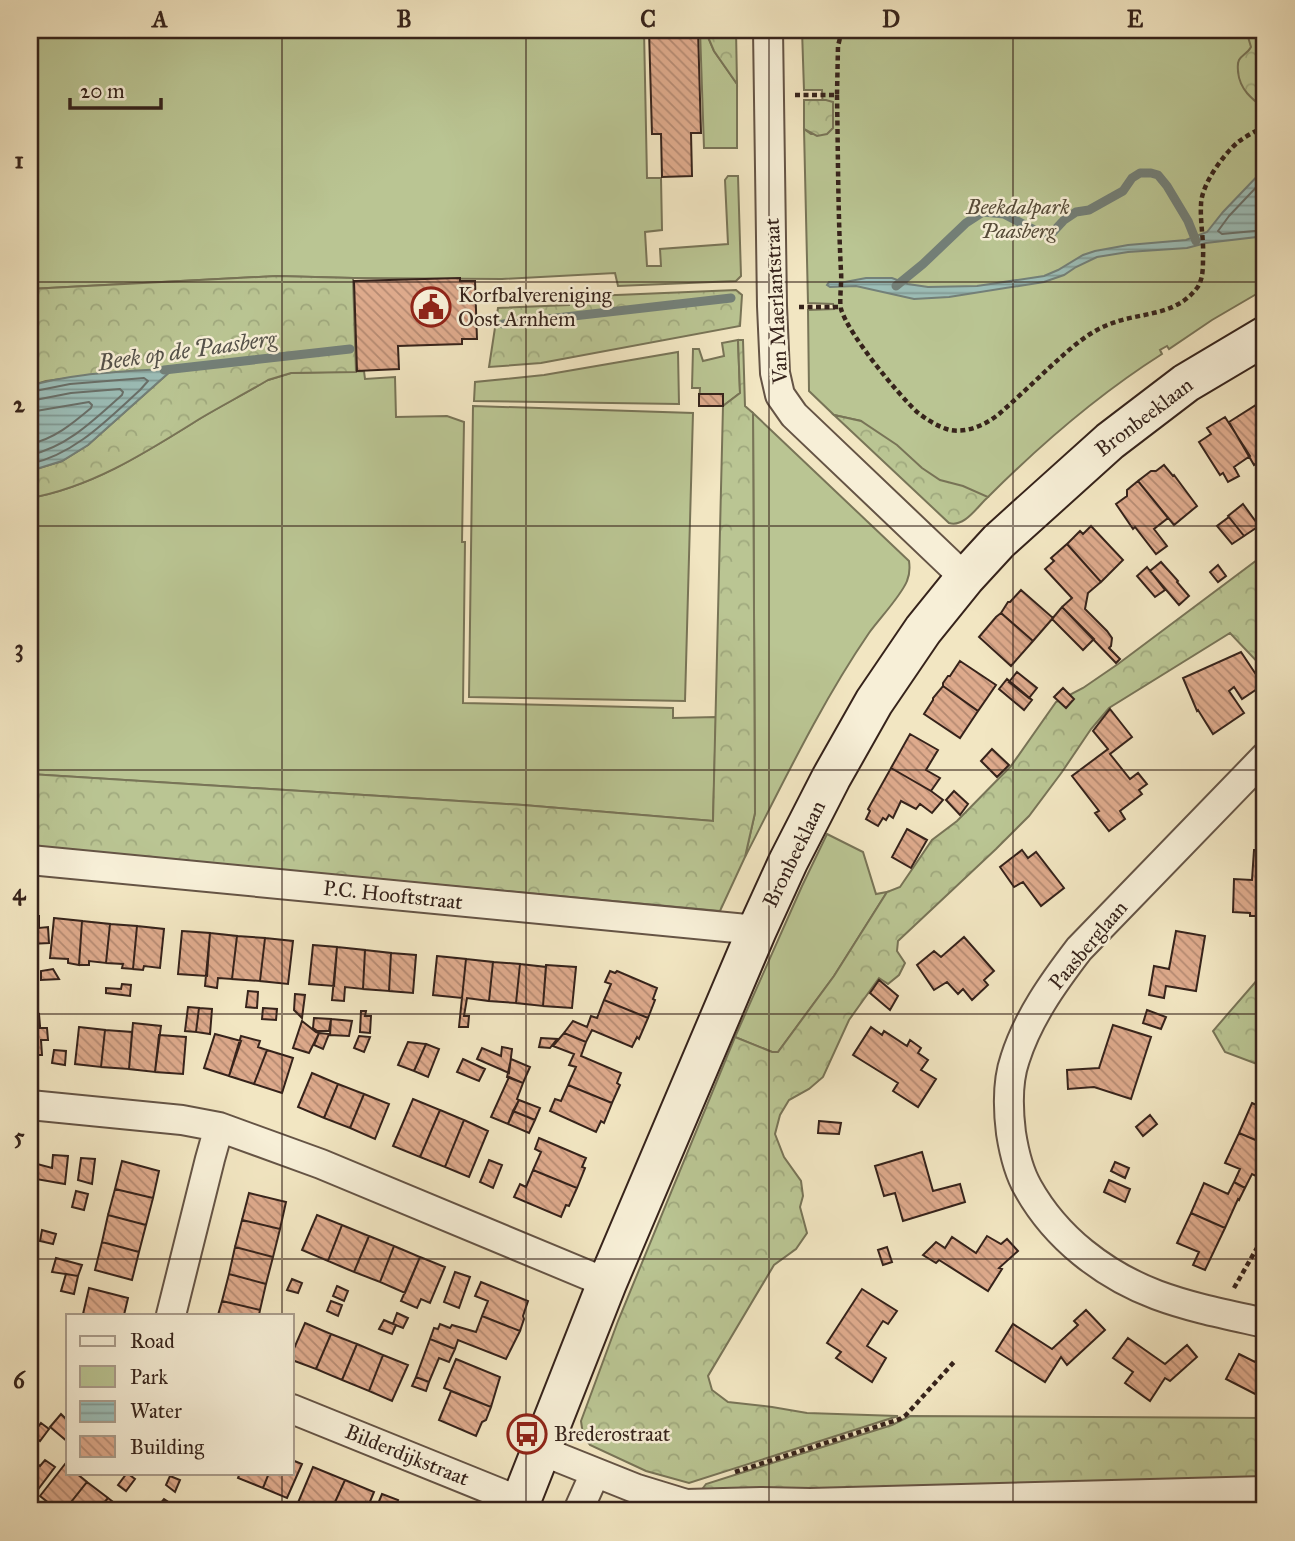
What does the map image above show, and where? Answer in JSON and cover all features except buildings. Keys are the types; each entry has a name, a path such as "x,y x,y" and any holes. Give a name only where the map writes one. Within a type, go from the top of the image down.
{"street":[{"name":"Van Maerlantstraat","path":"768,30 772,306 775,373 780,395 794,415 965,578"},
{"name":"Bronbeeklaan","path":"520,1506 607,1283 757,930 831,778 874,702 923,630 999,541 1110,441 1186,383 1265,336"},
{"name":"Paasberglaan","path":"1265,757 1088,940 1059,975 1026,1031 1014,1060 1009,1090 1015,1156 1027,1187 1048,1217 1088,1258 1156,1294 1265,1323"},
{"name":"P.C. Hooftstraat","path":"30,860 757,930"},
{"path":"30,1105 182,1120 219,1127 321,1164 607,1283"},
{"path":"171,1314 219,1127"},
{"name":"Bilderdijkstraat","path":"294,1410 520,1506"},
{"path":"541,1451 636,1489 686,1504 761,1502 811,1507 1265,1491"},
{"path":"579,1511 595,1473"}],"path":[{"path":"842,30 838,46 837,95 841,307 853,332 903,397 919,413 951,430 985,424 1077,342 1101,328 1165,310 1190,296 1199,286 1202,274 1202,191 1238,142 1265,126"},
{"path":"1011,30 1028,30"},
{"path":"770,95 837,95"},
{"path":"772,306 841,307"},
{"path":"1220,1313 1265,1234"},
{"path":"726,1475 900,1419 954,1362"}],"green space":[{"path":"30,30 644,30 647,178 661,178 662,230 645,232 647,266 661,266 660,249 728,244 725,180 728,176 738,176 741,276 736,281 618,286 615,273 502,279 277,276 30,289"},
{"path":"700,30 705,30 714,51 737,84 737,148 704,148"},
{"path":"705,30 736,30 737,84 714,51"},
{"name":"Beekdalpark Paasberg","path":"802,30 1265,30 1265,289 1169,349 1167,346 1160,350 1162,354 1071,421 959,521 861,421 834,415 809,391 808,310 834,309 833,304 808,303 804,129 811,134 824,134 822,90 804,90"},
{"path":"1246,30 1265,30 1265,109 1247,94 1239,78 1238,61 1251,47"},
{"path":"804,100 833,102 833,128 827,134 817,136 804,129"},
{"path":"277,276 353,278 356,372 291,373 268,380 98,477 76,486 30,498 30,471 62,461 88,445 173,369 70,378 30,386 30,289"},
{"path":"736,290 742,295 740,326 541,363 489,367 498,308 569,305 569,297"},
{"path":"738,340 740,393 723,406 699,405 700,388 692,388 693,349 699,349 703,361 724,356 722,343"},
{"path":"738,340 743,340 745,406 753,413 755,813 745,857 720,911 30,847 30,774 523,805 713,821 723,406 740,393"},
{"path":"678,352 679,404 474,401 475,382 544,375"},
{"path":"364,371 365,379 395,377 396,417 447,416 464,422 463,703 673,708 673,718 716,717 713,821 523,805 30,774 30,498 98,477 268,380 291,373"},
{"path":"473,406 693,413 685,701 469,697"},
{"path":"753,413 909,561 910,569 904,587 851,660 819,715 745,857 755,813"},
{"path":"834,415 861,421 897,445 940,480 988,497 965,520 949,523"},
{"path":"1265,554 1265,670 1230,633 1109,708 1029,816 898,941 897,951 905,963 899,975 888,984 879,978 849,1020 823,1077 789,1100 780,1115 775,1134 784,1157 801,1181 803,1196 800,1207 807,1233 796,1249 774,1265 708,1376 712,1390 728,1402 807,1413 898,1416 689,1483 646,1471 590,1445 583,1435 581,1421 618,1321 735,1037 778,1052 834,976 887,892 900,887 932,840 957,821 1011,766 1056,702 1083,688 1118,664"},
{"path":"827,834 863,852 876,894 887,892 834,976 778,1052 772,1052 735,1037"},
{"path":"1265,971 1265,1067 1225,1052 1213,1031"},
{"path":"910,1416 1265,1418 1265,1481 700,1492 706,1484 892,1425"}],"water":[{"path":"1265,168 1265,236 1187,248 1097,257 1064,275 1044,282 949,297 914,299 856,286 827,285 829,282 866,278 892,278 928,287 977,286 1044,276 1095,251 1186,240 1207,232"},
{"path":"174,368 88,445 62,461 30,471 30,386 83,375"}],"waterway":[{"name":"Beek op de Paasberg","path":"896,286 966,223 983,212 1004,214 1042,234 1053,232 1076,212 1089,210 1123,191 1132,178 1140,173 1158,175 1188,221 1196,241"},
{"name":"Beek op de Paasberg","path":"503,324 731,298"},
{"name":"Beek op de Paasberg","path":"164,370 350,349"}],"place":[{"name":"Korfbalvereniging Oost Arnhem","path":"431,307"},
{"name":"Brederostraat","path":"527,1434"}]}
